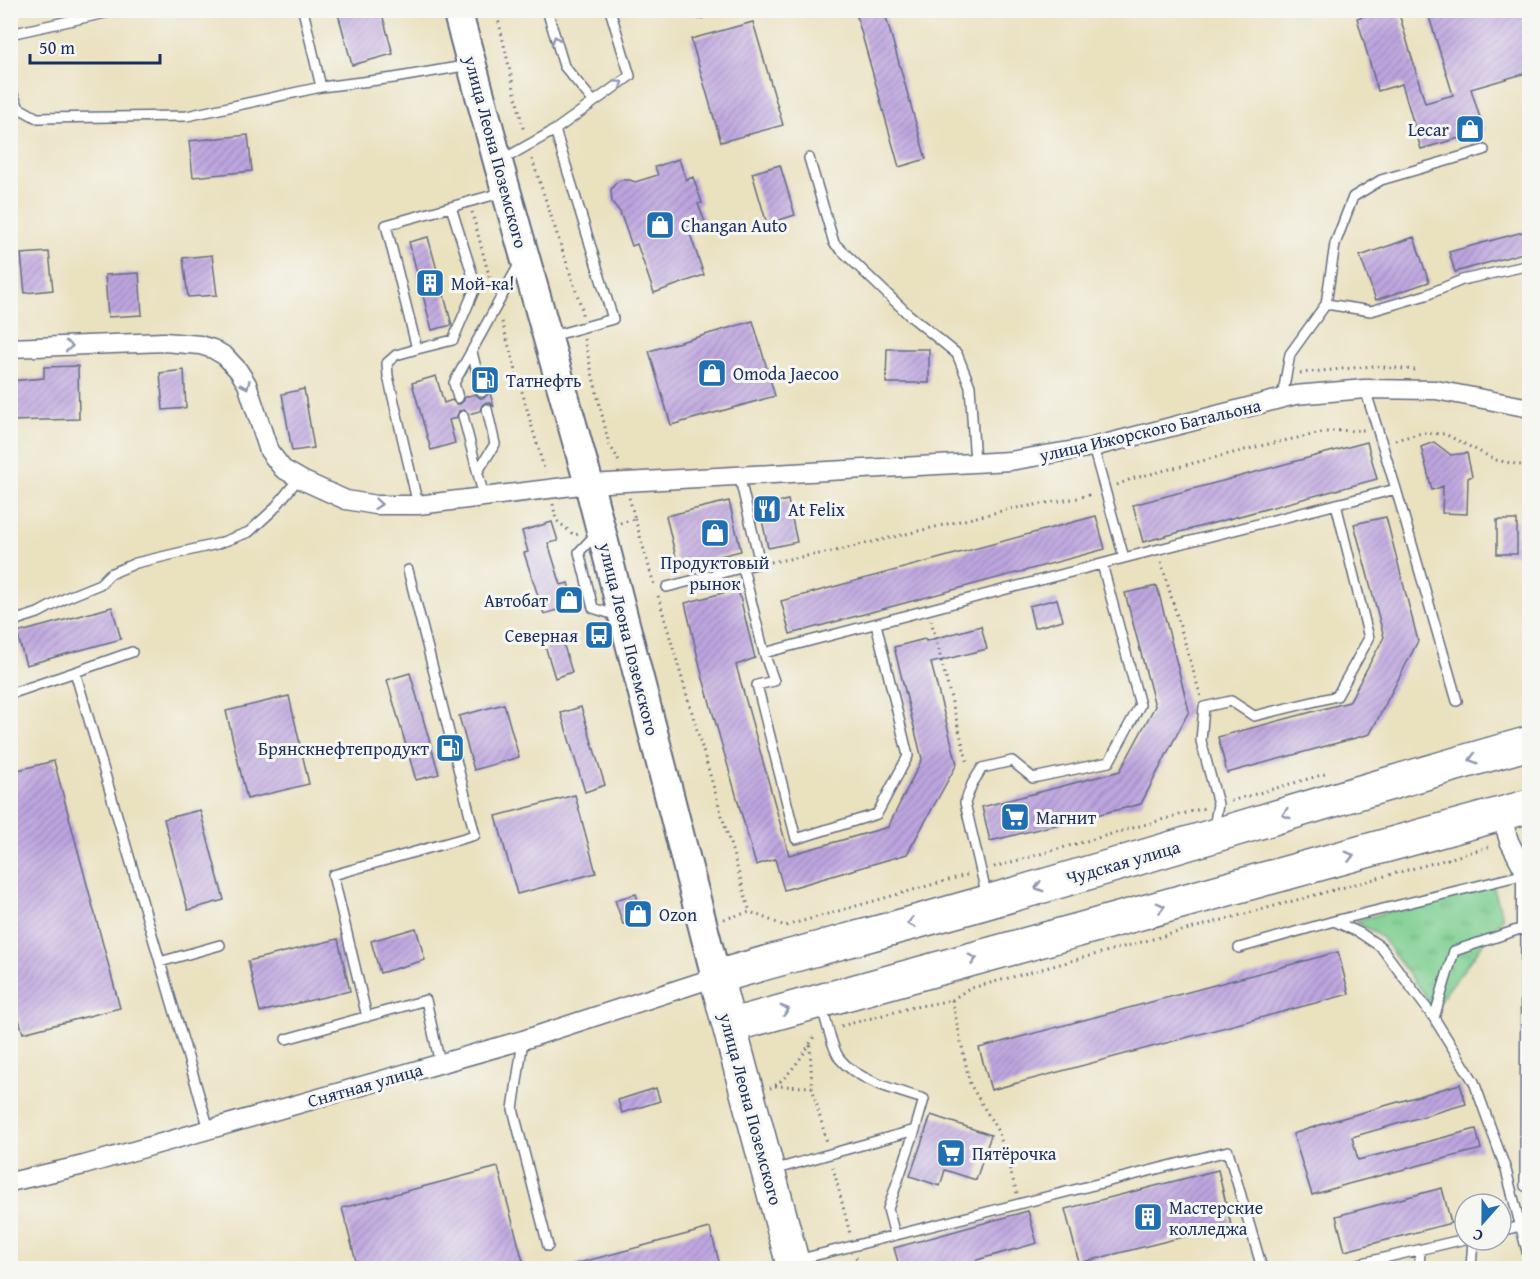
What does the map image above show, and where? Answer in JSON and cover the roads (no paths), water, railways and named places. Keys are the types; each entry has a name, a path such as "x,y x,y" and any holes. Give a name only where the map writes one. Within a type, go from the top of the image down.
{"highway":[{"name":"Чудская улица","path":"716,977 988,902 1530,743"},
{"path":"729,1026 825,1015 1515,810"},
{"name":"улица Леона Поземского","path":"716,977 793,1265"}],"main road":[{"name":"улица Леона Поземского","path":"458,10 498,162 589,484 716,977"}],"street":[{"name":"улица Ижорского Батальона","path":"10,348 164,342 200,345 213,349 225,356 247,384 269,451 283,469 346,500 376,505 417,505 589,484 1010,462 1093,447 1295,395 1365,389 1436,390 1530,408"},
{"path":"1515,810 1509,841 1528,874 1526,927"},
{"name":"Снятная улица","path":"10,1182 84,1165 523,1040 716,977"}],"lane":[{"path":"10,34 119,10"},
{"path":"303,10 321,87"},
{"path":"547,10 564,66 593,101"},
{"path":"498,162 555,130 630,76 610,10"},
{"path":"10,88 19,108 37,118 187,116 321,87 394,78 472,64"},
{"path":"547,337 613,319 555,130"},
{"path":"1282,398 1290,354 1326,304 1335,244 1353,197 1381,180 1484,150"},
{"path":"809,158 834,243 908,314 957,354 970,386 975,463"},
{"path":"417,349 386,225 507,192"},
{"path":"417,505 387,363 396,355 453,340 476,286 451,207"},
{"path":"459,398 454,383 524,256"},
{"path":"1326,304 1371,311 1426,295 1462,279 1530,265"},
{"path":"472,352 482,392"},
{"path":"1365,389 1457,701"},
{"path":"478,471 495,444 487,409"},
{"path":"463,416 484,497"},
{"path":"1093,447 1124,558"},
{"path":"667,587 760,563 739,475"},
{"path":"10,622 38,613 100,584 110,574 136,563 217,544 249,532 273,510 299,478"},
{"path":"764,653 1396,489"},
{"path":"1213,837 1218,804 1201,741 1204,707 1231,701 1254,716 1337,696 1370,638 1336,504"},
{"path":"988,902 965,803 972,784 982,768 1012,761 1033,778 1109,762 1140,705 1102,564"},
{"path":"743,568 764,653 774,681 757,685 796,839 877,814 908,756 876,624"},
{"path":"367,1017 333,875 475,835 408,570"},
{"path":"10,694 132,652"},
{"path":"75,672 209,1129"},
{"path":"1239,948 1334,921 1528,874"},
{"path":"1334,921 1360,933 1381,947 1434,1018 1474,1082 1506,1170 1529,1259 1526,1269"},
{"path":"1434,1018 1454,951 1526,927 1527,1185 1511,1190"},
{"path":"160,962 220,945"},
{"path":"286,1039 426,1000 440,1064"},
{"path":"825,1015 839,1058 858,1074 887,1087 924,1099 888,1209 895,1234"},
{"path":"523,1040 513,1109 548,1246"},
{"path":"767,1171 915,1130"},
{"path":"793,1265 895,1234 1228,1151 1262,1269"},
{"path":"1513,1228 1520,1226"},
{"path":"1341,1269 1380,1264 1420,1250 1453,1242"},
{"path":"1419,1269 1420,1250"},
{"path":"1471,1269 1472,1252"}],"place":[{"name":"Lecar","path":"1470,129"},
{"name":"Changan Auto","path":"660,225"},
{"name":"Мой-ка!","path":"430,283"},
{"name":"Omoda Jaecoo","path":"712,373"},
{"name":"Татнефть","path":"485,380"},
{"name":"At Felix","path":"767,509"},
{"name":"Продуктовый рынок","path":"715,533"},
{"name":"Автобат","path":"569,600"},
{"name":"Северная","path":"599,635"},
{"name":"Брянскнефтепродукт","path":"450,748"},
{"name":"Магнит","path":"1015,817"},
{"name":"Ozon","path":"638,914"},
{"name":"Пятёрочка","path":"951,1153"},
{"name":"Мастерские колледжа","path":"1148,1217"}]}
